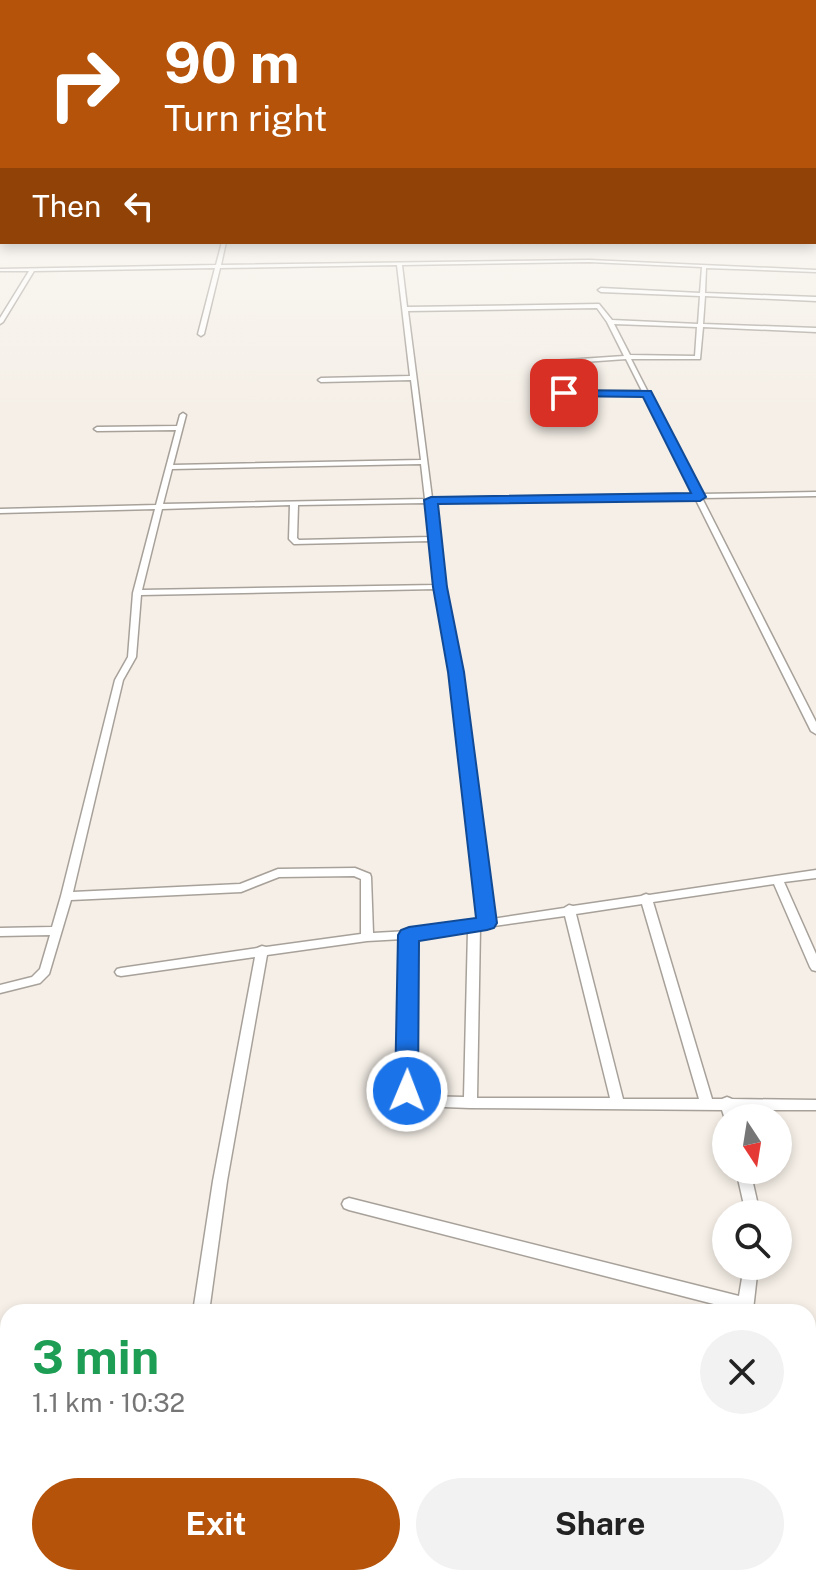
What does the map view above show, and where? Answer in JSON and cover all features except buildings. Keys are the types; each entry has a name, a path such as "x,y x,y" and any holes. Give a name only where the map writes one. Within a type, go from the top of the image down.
{"street":[{"path":"201,334 218,263"},
{"path":"0,270 464,263"},
{"path":"627,263 816,271"},
{"path":"399,264 440,587 456,672 480,924 470,1103"},
{"path":"647,393 564,393 553,362 628,357 698,358 704,267"},
{"path":"0,322 32,270"},
{"path":"601,290 816,299"},
{"path":"406,309 599,306 647,393 816,731"},
{"path":"610,322 816,330"},
{"path":"321,380 413,378"},
{"path":"0,989 42,976 67,896 119,680 132,657 137,593 183,415"},
{"path":"97,429 180,428"},
{"path":"169,467 425,462"},
{"path":"0,511 816,494"},
{"path":"294,503 293,539 297,542 434,539"},
{"path":"137,593 440,587"},
{"path":"67,896 241,888 278,873 355,872 366,877 367,937"},
{"path":"121,972 262,950 409,935 816,874"},
{"path":"778,881 816,967"},
{"path":"646,898 707,1103"},
{"path":"569,909 618,1103"},
{"path":"0,932 56,931"},
{"path":"409,935 409,1098 470,1103 727,1102 816,1105"},
{"path":"202,1304 220,1181 262,950"},
{"path":"349,1204 726,1304"},
{"path":"746,1304 749,1280"}],"route":[{"path":"407,1091 409,935 487,923 456,672 440,587 431,500 700,497 647,393 564,393"}]}
